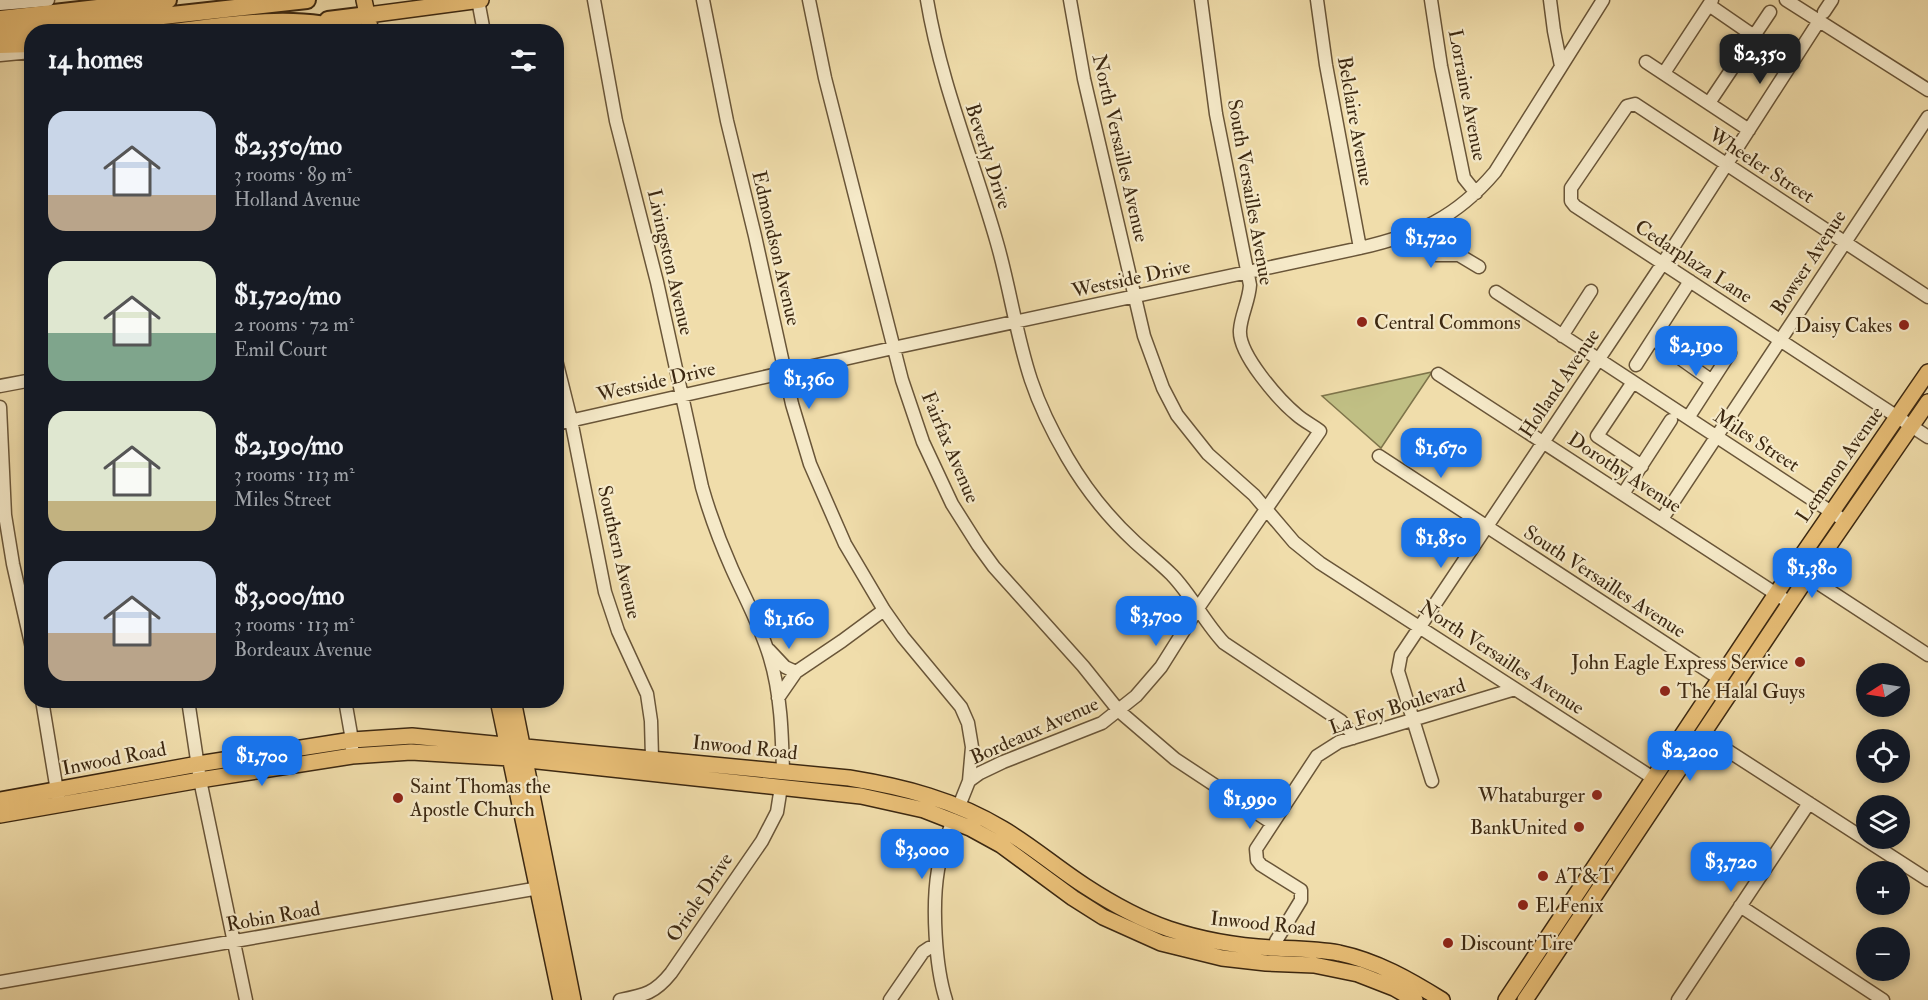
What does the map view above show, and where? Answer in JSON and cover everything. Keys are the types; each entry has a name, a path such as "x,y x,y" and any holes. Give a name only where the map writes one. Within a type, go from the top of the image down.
{"highway":[{"path":"30,16 84,0"},
{"path":"0,19 168,0"},
{"path":"91,24 308,0"},
{"path":"313,23 367,13"},
{"path":"255,24 286,21 320,24"},
{"path":"0,34 24,31"},
{"path":"0,45 24,44"}],"main road":[{"path":"367,13 480,0"},
{"name":"Lemmon Avenue","path":"1506,1000 1794,567 1928,372"},
{"name":"Lemmon Avenue","path":"1525,1000 1845,521 1928,402"},
{"path":"1720,679 1733,688"},
{"path":"500,708 508,752 573,1000"},
{"path":"515,708 525,754 561,1000"},
{"path":"1689,725 1702,734"},
{"name":"Inwood Road","path":"0,815 58,798 352,740 412,736 508,752 781,788 878,798 951,814 976,814 1005,830 1085,886 1115,904 1222,958 1266,963 1360,967 1396,973 1442,1000"},
{"name":"Inwood Road","path":"199,772 411,752 508,752"},
{"name":"Inwood Road","path":"525,754 652,758 884,784 928,795 951,814 1002,846 1073,898 1103,917 1145,937 1190,943 1325,951 1360,967 1416,1000"},
{"path":"781,788 783,772"},
{"path":"1653,778 1667,788"},
{"name":"Inwood Road","path":"0,800 58,798"},
{"path":"1568,906 1581,915"},
{"path":"1266,963 1272,948"},
{"path":"1539,951 1553,958"}],"street":[{"path":"0,4 48,0"},
{"path":"480,0 483,24"},
{"name":"Livingston Avenue","path":"594,0 616,121 654,270 693,454 709,513 766,647 775,676 783,772"},
{"name":"Edmondson Avenue","path":"703,0 727,121 798,428 823,496 850,553 903,637 961,707 968,723 972,747 969,781"},
{"name":"Fairfax Avenue","path":"808,0 825,78 893,348 924,442 938,476 964,524 994,567 1083,666 1119,711 1175,759 1272,823"},
{"name":"Beverly Drive","path":"927,0 949,97 997,244 1029,373 1041,407 1054,433 1078,474 1110,515 1133,541 1171,574 1224,643 1341,721 1353,738"},
{"name":"North Versailles Avenue","path":"1070,0 1084,79 1135,297 1153,363 1177,415 1208,454 1254,495 1305,552 1653,778"},
{"name":"South Versailles Avenue","path":"1201,0 1216,114 1250,285 1250,297 1240,332 1241,342 1261,375 1279,397 1297,415 1320,431"},
{"name":"Belclaire Avenue","path":"1317,0 1326,64 1360,248"},
{"name":"Lorraine Avenue","path":"1431,0 1443,76 1464,178 1476,193"},
{"path":"1550,0 1561,66"},
{"name":"Westside Drive","path":"564,422 893,348 1360,248 1394,240 1420,230 1453,212 1476,193 1495,172 1603,0"},
{"path":"1786,0 1821,16 1928,90"},
{"name":"Holland Avenue","path":"1432,781 1398,671 1401,655 1663,263 1832,0"},
{"path":"1664,73 1711,3 1754,36"},
{"path":"1709,103 1770,12"},
{"path":"0,55 24,53"},
{"path":"1646,62 1749,130"},
{"name":"Wheeler Street","path":"1635,104 1928,297"},
{"name":"Cedarplaza Lane","path":"1635,104 1627,106 1571,188 1571,201 1575,206 1928,437"},
{"name":"Bowser Avenue","path":"1662,519 1928,117"},
{"path":"1420,230 1425,245 1436,255 1459,255 1479,267"},
{"path":"1636,365 1690,281"},
{"path":"1562,336 1591,291"},
{"name":"Miles Street","path":"1496,292 1845,521"},
{"name":"Miles Street","path":"1653,339 1712,381"},
{"path":"1688,418 1730,353"},
{"name":"Dorothy Avenue","path":"1438,374 1790,603"},
{"path":"0,386 24,382"},
{"path":"1633,382 1597,436 1642,466"},
{"name":"Southern Avenue","path":"564,392 605,592 618,631 647,694 651,721 652,758"},
{"path":"0,407 5,515 24,613"},
{"path":"1623,494 1671,420"},
{"name":"Bordeaux Avenue","path":"946,1000 939,973 936,947 938,871 951,814 969,781 1003,762 1091,727 1119,711 1136,696 1161,667 1198,608 1320,431"},
{"name":"South Versailles Avenue","path":"1379,456 1720,679"},
{"path":"1794,567 1928,655"},
{"path":"778,698 796,672 884,610"},
{"path":"766,647 785,667 796,672"},
{"name":"La Foy Boulevard","path":"1272,948 1301,900 1302,894 1301,890 1261,865 1257,860 1256,849 1317,756 1330,746 1353,738 1515,689"},
{"path":"43,708 58,798"},
{"path":"189,708 199,772 246,1000"},
{"path":"346,708 352,740 352,756"},
{"path":"1702,734 1928,880"},
{"name":"Oriole Drive","path":"620,1000 652,992 671,973 762,841 777,812 781,788"},
{"path":"1678,1000 1809,803"},
{"name":"Robin Road","path":"0,982 544,887"},
{"path":"1740,906 1883,1000"},
{"path":"890,1000 923,952 936,947"}],"shaded area":[{"path":"1432,372 1381,448 1322,396"}],"place":[{"name":"Central Commons","path":"1362,322"},
{"name":"Daisy Cakes","path":"1904,325"},
{"name":"John Eagle Express Service","path":"1800,662"},
{"name":"The Halal Guys","path":"1665,691"},
{"name":"Whataburger","path":"1597,795"},
{"name":"Saint Thomas the Apostle Church","path":"398,798"},
{"name":"BankUnited","path":"1579,827"},
{"name":"AT&T","path":"1543,876"},
{"name":"El Fenix","path":"1523,905"},
{"name":"Discount Tire","path":"1448,943"}]}
